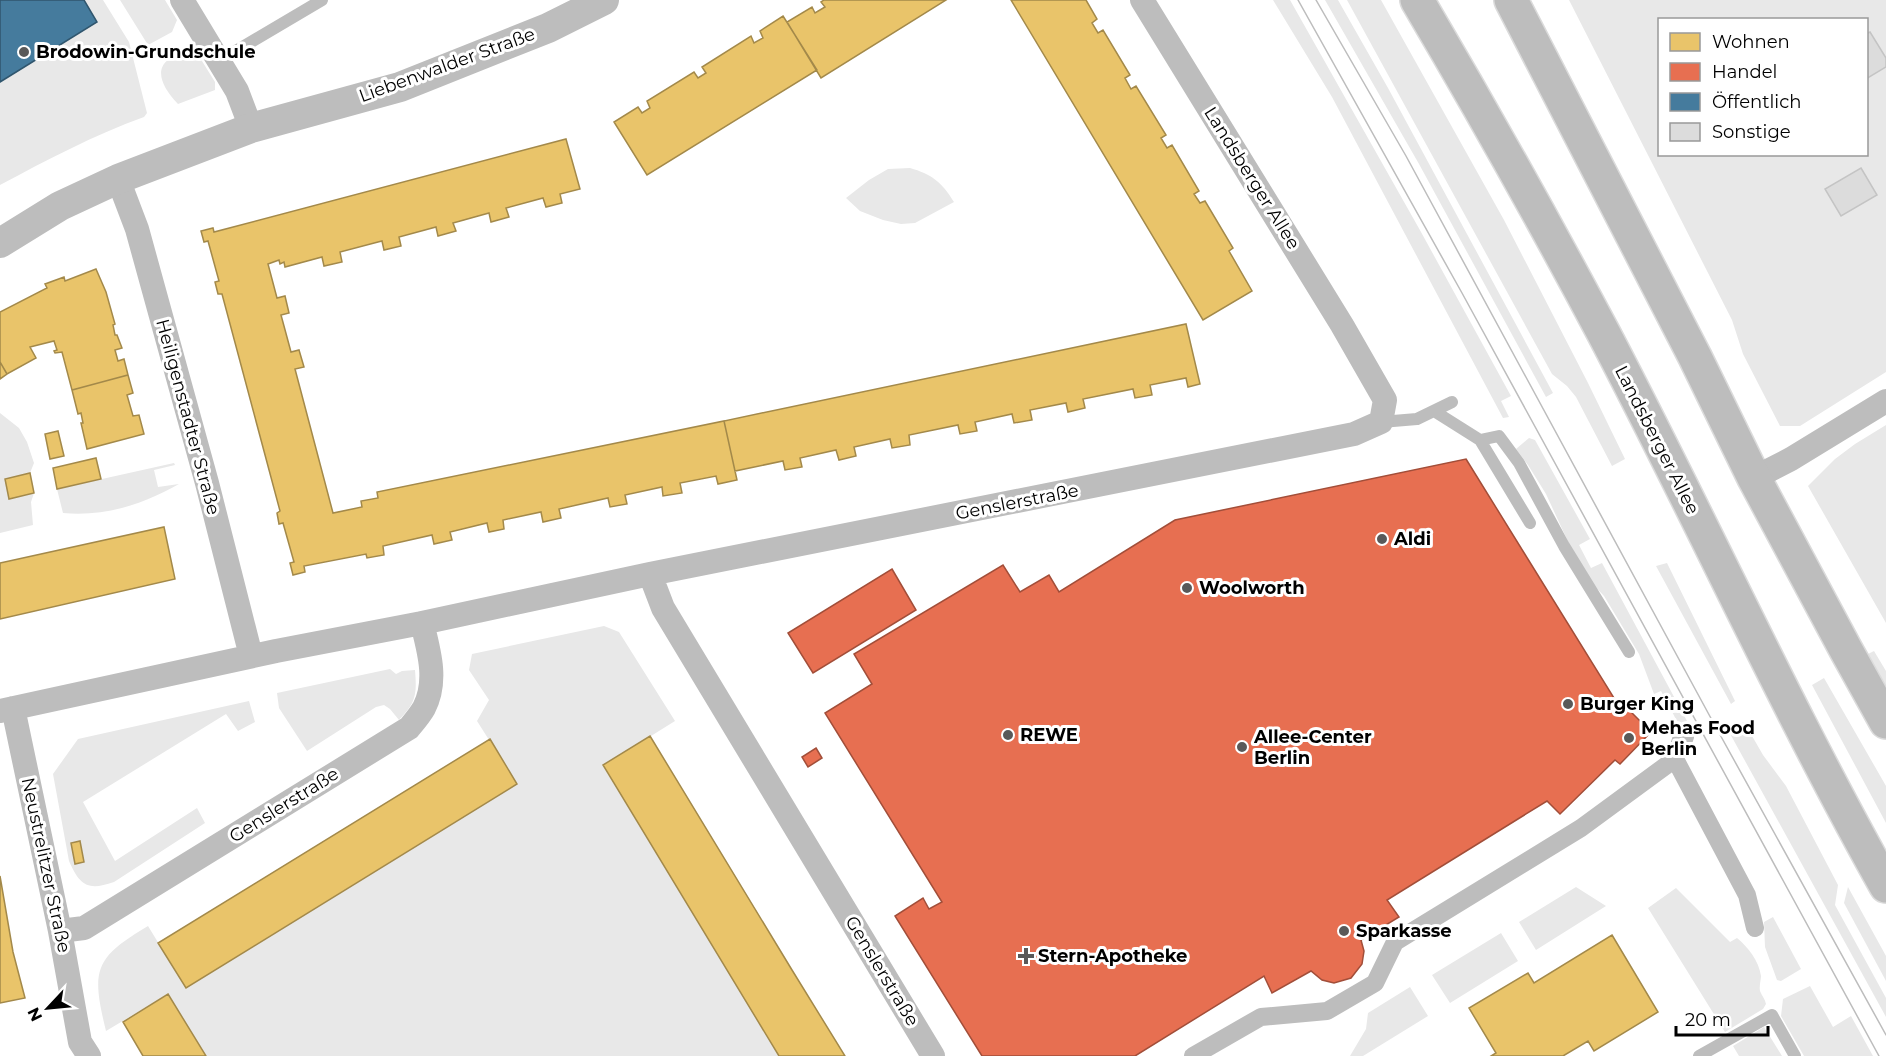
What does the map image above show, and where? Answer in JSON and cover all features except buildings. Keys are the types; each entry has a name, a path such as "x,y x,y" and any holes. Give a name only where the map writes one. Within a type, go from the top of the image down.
{"main road":[{"name":"Landsberger Allee","path":"1417,0 1509,158 1605,336 1780,686 1886,886"},
{"path":"1511,0 1695,357 1754,478 1886,723"}],"street":[{"path":"182,0 237,91 251,128"},
{"name":"Liebenwalder Straße","path":"0,243 60,206 118,179 251,128 400,87 548,28 604,0"},
{"name":"Landsberger Allee","path":"1142,0 1380,390 1385,400 1381,422"},
{"name":"Heiligenstadter Straße","path":"118,179 137,229 207,483 251,656"},
{"path":"1754,478 1791,459 1886,401"},
{"name":"Genslerstraße","path":"6,709 650,574 1354,434 1381,422"},
{"name":"Genslerstraße","path":"650,574 663,608 933,1056"},
{"name":"Genslerstraße","path":"60,932 84,928 409,728 423,709 431,689 430,657 422,623"},
{"name":"Neustrelitzer Straße","path":"6,709 60,932 80,1042 88,1056"},
{"path":"1193,1056 1261,1017 1327,1011 1375,983 1395,942 1581,828 1675,759 1680,740 1685,737"},
{"path":"1675,759 1747,896 1755,927"}],"lane":[{"path":"219,61 322,0"},
{"path":"1381,422 1417,419 1452,402"},
{"path":"1434,411 1480,440 1530,523"},
{"path":"1480,440 1499,436 1518,464 1564,546 1629,652"},
{"path":"1699,1056 1772,1015 1796,1056"}],"shaded area":[{"path":"84,0 103,0 129,42 147,113 144,117 53,157 0,185 0,82 97,22"},
{"path":"120,0 165,0 177,20 172,32 148,45"},
{"path":"1273,0 1290,0 1511,396 1501,401 1509,417 1503,418 1332,97"},
{"path":"1325,0 1338,0 1388,88 1553,393 1546,397 1419,164"},
{"path":"1347,0 1381,0 1504,220 1625,459 1612,466 1576,397 1552,374"},
{"path":"1569,0 1886,0 1886,372 1800,426 1780,426 1743,354 1732,320"},
{"path":"187,52 197,53 215,82 215,90 178,104 165,88 161,73 167,60"},
{"path":"910,168 935,180 954,202 915,223 901,224 860,211 846,198 888,169"},
{"path":"0,413 19,428 27,442 34,463 30,473 5,479 9,499 34,493 31,502 33,525 0,533"},
{"path":"1886,425 1886,623 1808,486 1835,459"},
{"path":"1529,438 1535,440 1590,539 1579,545 1591,568 1602,563 1687,721 1690,722 1679,725 1661,691 1654,694 1639,654 1604,596 1588,579 1577,561 1546,494 1516,449"},
{"path":"174,463 175,465 154,470 158,487 179,484 152,498 109,511 63,513 57,489"},
{"path":"1667,563 1735,701 1731,704 1656,566"},
{"path":"604,626 619,632 675,721 603,766 779,1056 206,1056 168,994 106,1031 99,993 98,979 101,968 107,957 117,947 148,926 186,988 517,784 477,721 489,700 469,670 472,654"},
{"path":"1874,651 1886,671 1886,693 1866,655"},
{"path":"390,669 396,674 415,670 414,698 399,720 384,705 376,707 307,751 279,708 277,693"},
{"path":"1824,678 1886,786 1886,823 1812,685"},
{"path":"249,701 255,722 238,731 226,714 83,802 115,861 197,808 205,823 114,882 91,886 81,881 69,861 53,774 78,739"},
{"path":"1744,722 1763,755 1786,786 1838,885 1835,905 1886,998 1886,1017 1728,730"},
{"path":"1576,887 1606,906 1536,950 1519,922"},
{"path":"1848,887 1886,956 1886,981 1844,903"},
{"path":"1676,888 1730,942 1737,938 1752,955 1760,970 1760,991 1766,1004 1763,1009 1725,1032 1648,908"},
{"path":"1773,917 1801,969 1781,981 1777,980 1765,947 1764,922"},
{"path":"1501,933 1518,961 1450,1003 1432,975"},
{"path":"1810,986 1833,1027 1851,1016 1873,1056 1804,1056 1781,1016 1783,999"},
{"path":"1410,987 1428,1016 1363,1056 1350,1056 1366,1029 1368,1013"},
{"path":"1764,1027 1782,1056 1739,1056 1733,1046"}],"tram line":[{"path":"1298,0 1462,293 1879,1056"},
{"path":"1316,0 1406,156 1713,722 1886,1035"}],"place":[{"name":"Brodowin-Grundschule","path":"24,52"},
{"name":"Aldi","path":"1382,539"},
{"name":"Woolworth","path":"1187,588"},
{"name":"Burger King","path":"1568,704"},
{"name":"REWE","path":"1008,735"},
{"name":"Mehas Food Berlin","path":"1629,738"},
{"name":"Allee-Center Berlin","path":"1242,747"},
{"name":"Sparkasse","path":"1344,931"},
{"name":"Stern-Apotheke","path":"1026,956"}]}
